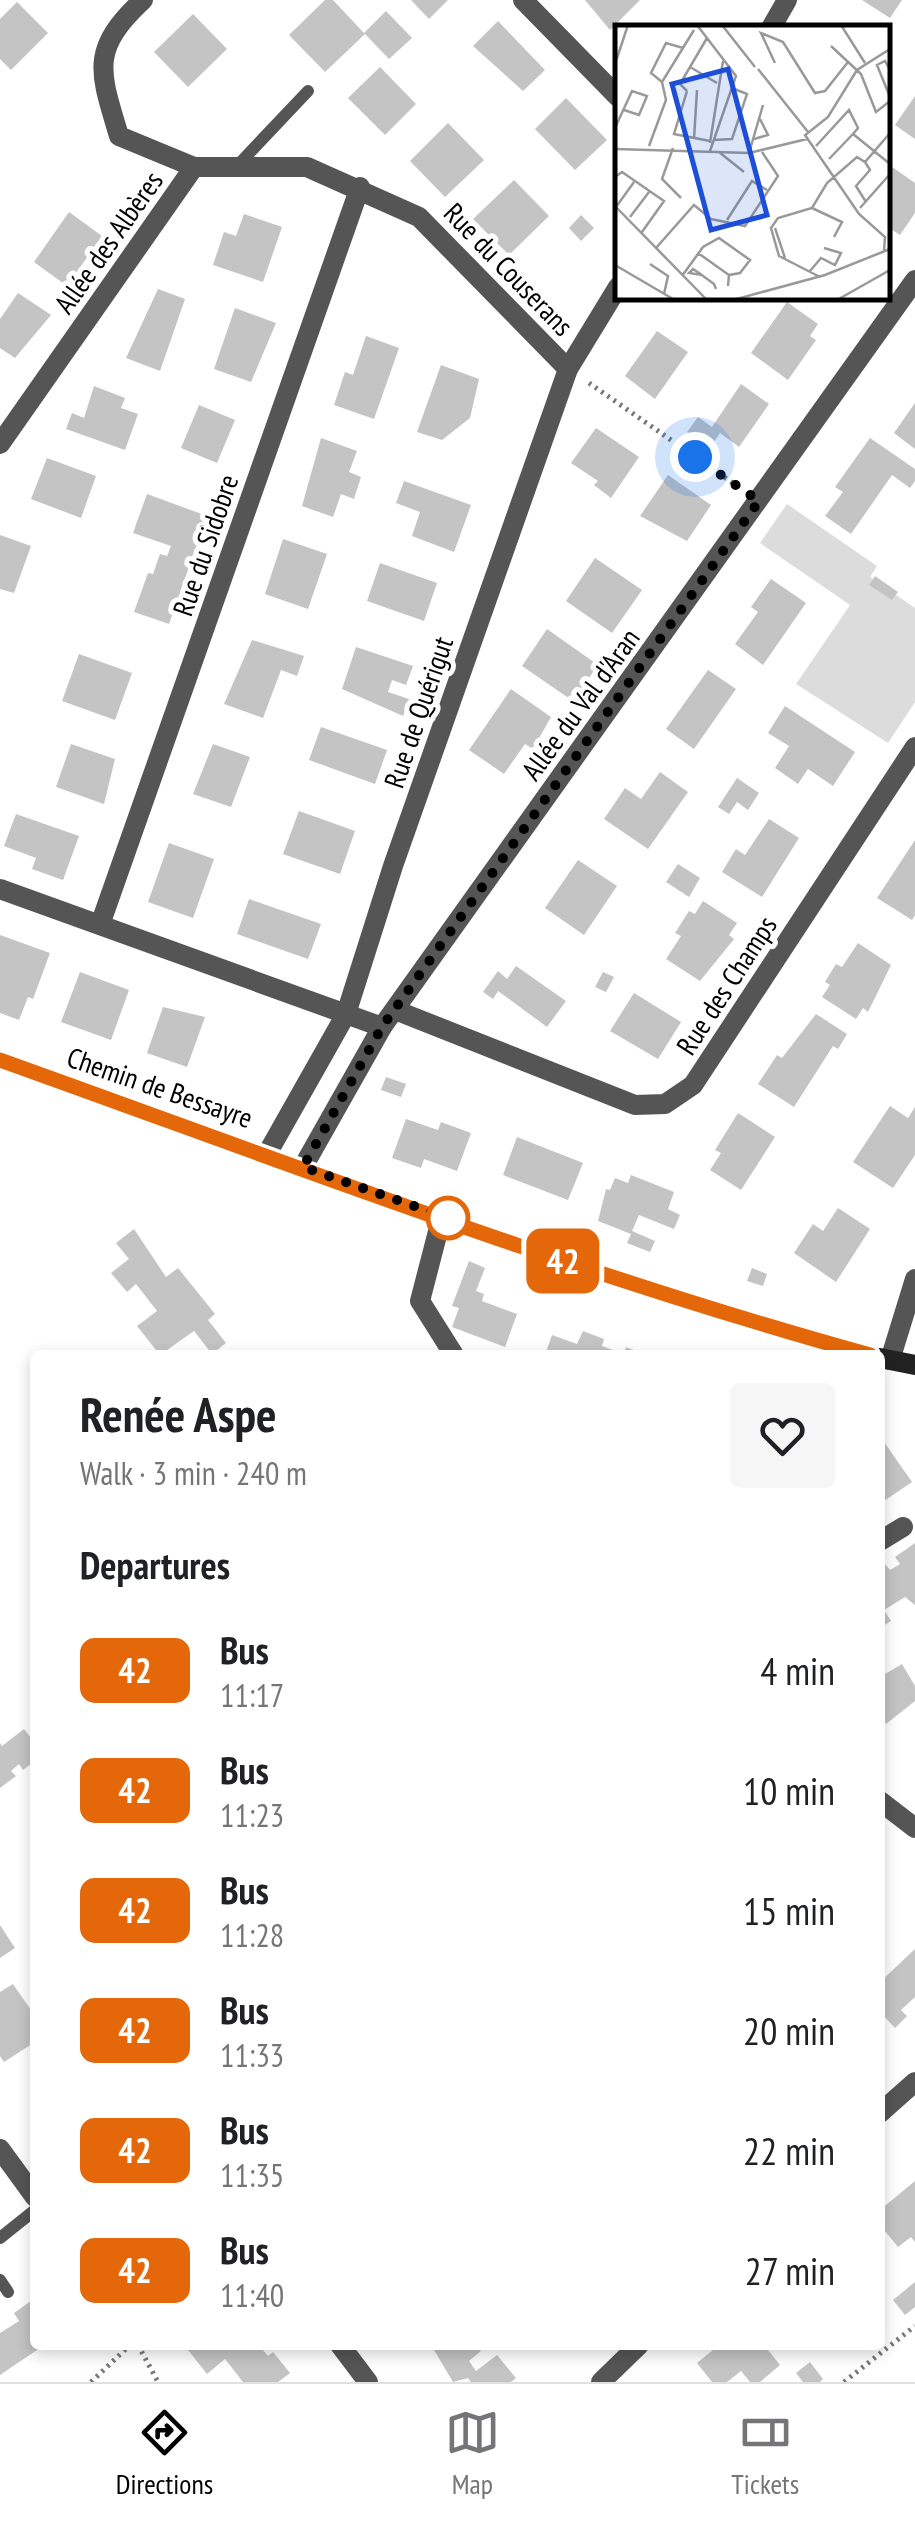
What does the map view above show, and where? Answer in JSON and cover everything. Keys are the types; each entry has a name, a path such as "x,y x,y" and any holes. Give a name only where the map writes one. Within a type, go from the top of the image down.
{"street":[{"name":"Allée des Albères","path":"0,444 194,167 119,136 100,74 114,27 143,0"},
{"path":"523,0 615,93"},
{"path":"773,25 787,0"},
{"name":"Rue du Couserans","path":"194,167 307,167 360,187 419,217 568,369"},
{"name":"Rue du Sidobre","path":"101,922 360,187"},
{"name":"Rue de Quérigut","path":"267,1154 346,1014 393,866 568,369 615,292"},
{"name":"Allée du Val d'Aran","path":"303,1167 389,1019 911,293"},
{"name":"Rue des Champs","path":"389,1019 635,1105 665,1104 693,1086 915,746"},
{"path":"0,889 101,922 346,1014 389,1019"},
{"name":"Chemin de Bessayre","path":"0,1060 715,1312 851,1350"},
{"path":"442,1216 420,1301 451,1350"},
{"path":"884,1350 915,1279"},
{"name":"Chemin de Bessayre","path":"885,1359 915,1365"},
{"path":"885,1538 903,1527"},
{"path":"885,1804 915,1828"},
{"path":"885,2108 915,2082"},
{"path":"0,2149 30,2190"},
{"path":"344,2350 368,2382"},
{"path":"601,2382 634,2350"}],"lane":[{"path":"237,166 308,91"},
{"path":"0,2238 30,2214"}],"path":[{"path":"568,369 759,501"},
{"path":"885,2350 915,2326"},
{"path":"91,2382 125,2350"},
{"path":"141,2350 158,2382"},
{"path":"844,2382 885,2350"}],"shaded area":[{"path":"787,504 877,566 870,577 915,608 915,702 888,743 796,684 850,605 760,543"}],"building":[{"path":"325,0 333,0 364,33 386,11 412,38 389,59 365,34 325,72 289,35"},
{"path":"411,0 448,0 429,19"},
{"path":"585,0 640,0 610,30"},
{"path":"862,0 902,0 890,18"},
{"path":"17,2 48,33 11,70 0,59 0,19"},
{"path":"193,14 227,49 188,87 154,52"},
{"path":"498,21 545,70 523,91 473,46"},
{"path":"380,67 416,104 385,135 348,98"},
{"path":"915,96 915,139 895,125"},
{"path":"566,98 607,140 575,170 535,129"},
{"path":"448,123 484,160 445,197 410,161"},
{"path":"890,165 915,183 915,213 900,235 890,228"},
{"path":"514,180 549,216 509,255 473,219"},
{"path":"69,212 102,236 67,286 34,262"},
{"path":"244,214 282,227 263,282 213,265 224,232 236,236"},
{"path":"581,215 594,228 581,241 569,228"},
{"path":"158,289 185,299 160,371 126,358"},
{"path":"18,293 51,315 15,358 0,348 0,319"},
{"path":"787,302 818,324 810,336 816,340 788,380 751,353"},
{"path":"235,308 276,323 251,382 214,369"},
{"path":"657,331 688,352 655,399 625,376"},
{"path":"366,336 399,348 374,419 334,405 345,372 353,375"},
{"path":"441,365 479,379 470,418 442,440 417,432"},
{"path":"741,384 769,404 739,447 720,433 710,448 687,432 698,417 712,427"},
{"path":"94,386 125,398 121,408 138,414 125,450 66,429 72,413 84,418"},
{"path":"915,403 915,449 894,433"},
{"path":"199,405 235,420 217,463 181,448"},
{"path":"596,428 639,457 611,498 594,485 598,481 571,463"},
{"path":"321,438 357,451 349,472 361,477 354,499 341,494 333,517 302,506"},
{"path":"870,438 915,469 915,481 910,488 892,475 851,534 825,516 843,492 835,487"},
{"path":"47,458 96,476 81,518 31,499"},
{"path":"668,475 711,505 687,541 640,516"},
{"path":"404,481 471,505 454,552 412,536 420,512 396,503"},
{"path":"147,494 207,516 169,624 134,612 148,573 153,574 160,554 167,556 171,546 133,533"},
{"path":"0,535 31,546 14,593 0,589"},
{"path":"283,539 327,554 308,609 265,594"},
{"path":"595,558 642,590 612,633 566,601"},
{"path":"380,563 437,583 424,621 367,601"},
{"path":"875,576 898,592 892,600 869,585"},
{"path":"771,579 806,603 763,665 735,644 758,612 751,607"},
{"path":"547,629 598,665 573,701 522,666"},
{"path":"252,640 304,656 297,676 281,670 263,718 224,704"},
{"path":"356,647 413,666 406,685 392,680 388,692 409,699 403,716 342,689"},
{"path":"79,654 132,673 115,720 62,701"},
{"path":"708,670 736,689 694,749 666,729"},
{"path":"511,689 551,717 533,749 525,744 504,774 469,750"},
{"path":"785,706 855,752 833,786 808,769 798,784 775,768 789,746 768,733"},
{"path":"321,727 387,750 375,784 309,760"},
{"path":"71,744 115,759 104,804 56,787"},
{"path":"213,744 250,757 231,807 193,794"},
{"path":"660,772 688,792 648,849 604,819 625,788 641,799"},
{"path":"737,778 759,793 748,810 737,802 729,814 718,807"},
{"path":"299,811 355,831 340,874 283,854"},
{"path":"16,814 79,836 63,880 32,869 36,858 4,846"},
{"path":"769,819 799,838 762,897 722,872 736,849 745,855"},
{"path":"915,840 915,915 912,920 877,898"},
{"path":"169,843 214,859 193,918 148,902"},
{"path":"578,860 617,886 584,935 545,908"},
{"path":"678,864 700,878 689,897 666,882"},
{"path":"249,899 321,924 308,959 237,934"},
{"path":"703,901 737,923 729,935 734,939 700,981 666,959 681,936 675,933 689,911 695,914"},
{"path":"0,935 50,953 33,999 28,997 19,1020 0,1013"},
{"path":"858,943 891,965 868,1012 863,1008 856,1019 822,997 830,985 825,982 836,964 842,967"},
{"path":"516,966 566,1001 547,1027 498,991 493,999 483,992 498,971 507,979"},
{"path":"80,972 129,990 111,1040 61,1022"},
{"path":"603,972 614,977 606,992 595,987"},
{"path":"634,993 681,1022 658,1059 610,1031"},
{"path":"163,1007 205,1017 187,1067 147,1053"},
{"path":"816,1014 847,1034 838,1049 833,1046 794,1107 758,1084 777,1055 782,1058"},
{"path":"386,1077 406,1084 401,1097 381,1090"},
{"path":"890,1106 908,1118 915,1107 915,1155 893,1188 853,1162"},
{"path":"738,1113 775,1137 741,1190 710,1170 721,1153 715,1150"},
{"path":"406,1119 438,1130 441,1122 471,1133 457,1171 424,1159 421,1168 392,1158"},
{"path":"517,1137 583,1163 568,1200 503,1175"},
{"path":"631,1175 674,1192 668,1209 680,1215 674,1229 639,1215 632,1231 655,1241 650,1252 627,1243 631,1234 598,1221 606,1189 610,1190 615,1178 628,1183"},
{"path":"838,1208 870,1229 836,1282 794,1253 813,1224 823,1231"},
{"path":"134,1229 166,1277 178,1268 215,1314 208,1320 226,1343 217,1350 209,1350 194,1331 167,1350 156,1350 137,1326 157,1311 136,1284 127,1292 111,1273 129,1259 116,1243"},
{"path":"469,1261 485,1268 476,1291 484,1294 482,1301 517,1314 505,1347 452,1327 459,1308 452,1306"},
{"path":"752,1268 767,1274 763,1286 747,1281"},
{"path":"583,1331 604,1339 602,1346 613,1350 547,1350 552,1335 577,1344"},
{"path":"885,1443 912,1482 885,1500"},
{"path":"915,1543 915,1605 905,1597 885,1609 885,1564 890,1570 900,1564 895,1557"},
{"path":"902,1664 915,1686 915,1701 886,1724 885,1722 885,1674"},
{"path":"24,1729 30,1737 30,1765 23,1770 19,1764 11,1771 16,1776 0,1788 0,1743 2,1746"},
{"path":"0,1925 15,1948 0,1958"},
{"path":"915,1949 915,1997 901,2010 907,2016 895,2028 885,2017 885,1977"},
{"path":"13,1984 30,2009 30,2045 4,2062 0,2056 0,1992"},
{"path":"915,2181 915,2242 911,2237 898,2247 885,2231 885,2206"},
{"path":"915,2282 915,2307 905,2315 893,2300"},
{"path":"30,2302 30,2350 37,2350 0,2375 0,2333 19,2321 14,2313"},
{"path":"188,2350 263,2350 268,2356 273,2352 290,2373 278,2382 243,2382 225,2359 207,2374"},
{"path":"434,2350 480,2350 469,2361 476,2371 497,2355 516,2378 511,2382 471,2382 468,2378 453,2382"},
{"path":"713,2350 768,2350 780,2365 760,2382 750,2382 741,2371 727,2382 712,2382 697,2363"},
{"path":"810,2362 823,2379 820,2382 803,2382 796,2373"}],"bus line":[{"name":"42","path":"0,1060 550,1257 715,1312 852,1350"}],"route":[{"path":"448,1218 303,1167 382,1027 759,501 695,457"}]}
